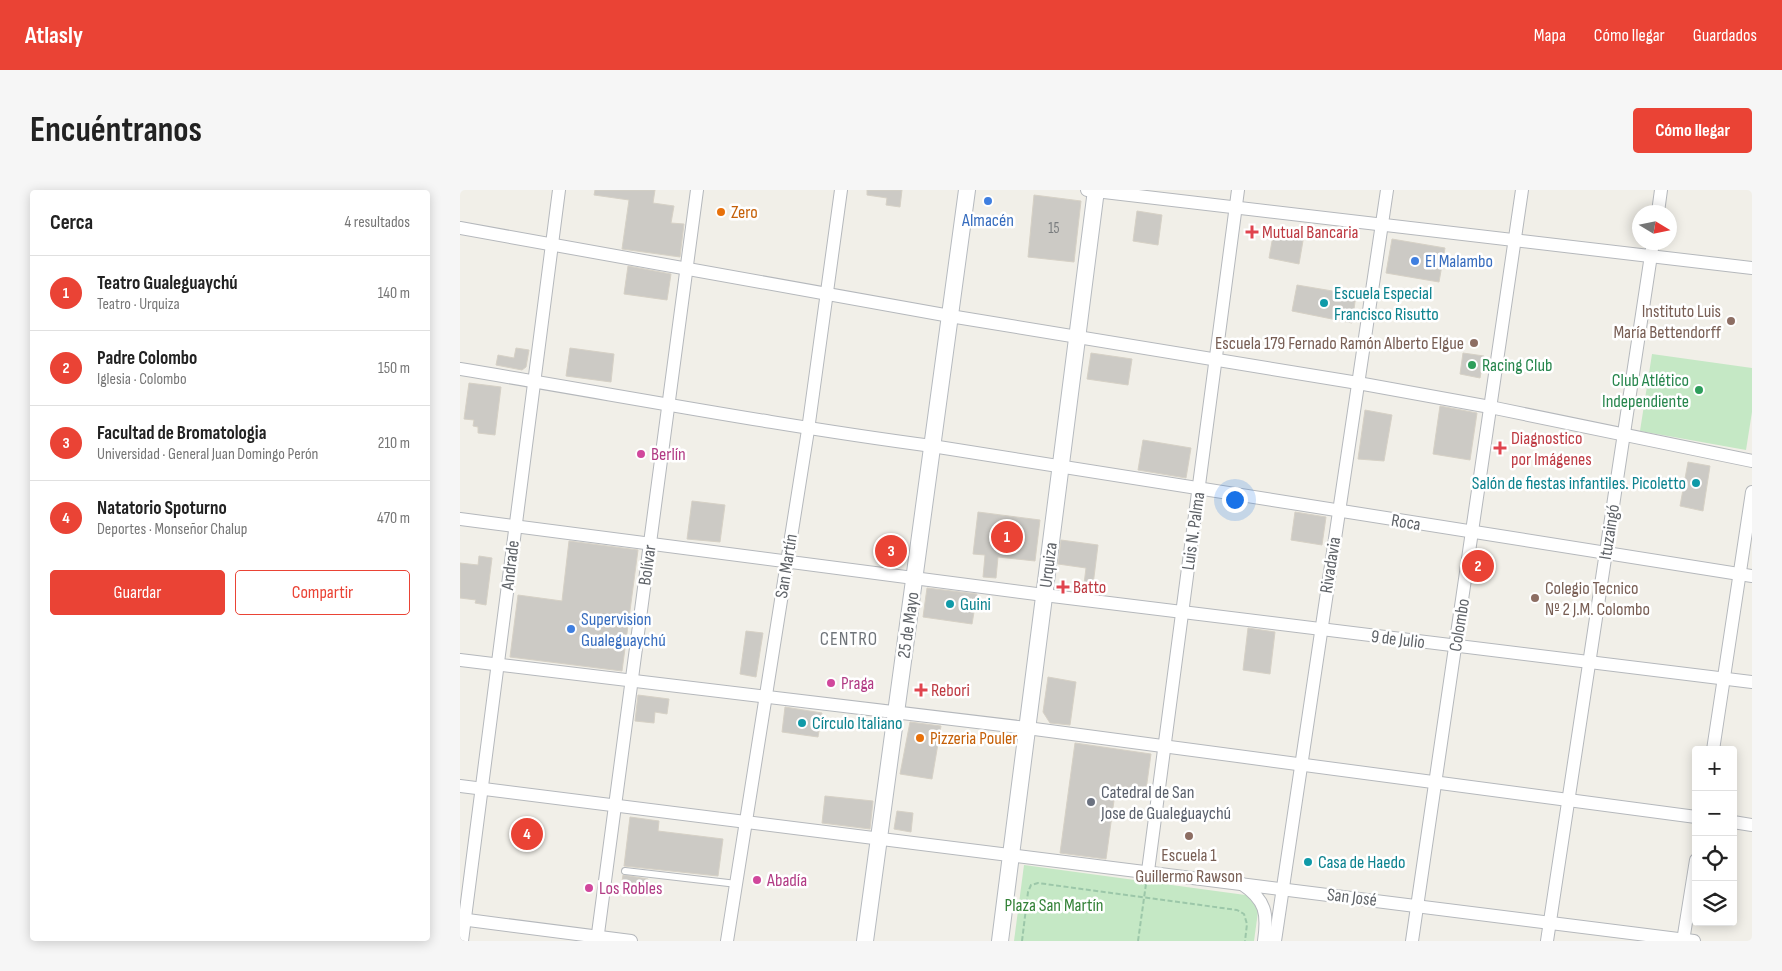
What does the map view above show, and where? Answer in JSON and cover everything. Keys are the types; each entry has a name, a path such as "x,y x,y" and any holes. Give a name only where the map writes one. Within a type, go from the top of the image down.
{"street":[{"name":"Andrade","path":"462,941 462,919 482,788 559,190"},
{"name":"Bolívar","path":"597,939 697,190"},
{"name":"San Martín","path":"727,941 808,430 841,190"},
{"name":"25 de Mayo","path":"865,941 967,190"},
{"path":"1093,190 1752,268"},
{"name":"Urquiza","path":"1000,941 1061,468 1093,190"},
{"name":"Luis N. Palma","path":"1148,871 1238,190"},
{"name":"Rivadavia","path":"1275,941 1387,190"},
{"name":"Colombo","path":"1412,941 1474,532 1490,407 1522,190"},
{"path":"1659,205 1661,190"},
{"path":"460,228 1077,338 1358,383 1490,407 1752,461"},
{"name":"Ituzaingó","path":"1547,941 1652,250"},
{"name":"Roca","path":"460,369 669,403 808,430 932,446 1061,468 1746,575"},
{"path":"1714,746 1724,678 1746,575 1752,492"},
{"name":"9 de Julio","path":"460,519 1044,595 1752,682"},
{"path":"460,660 1027,728 1692,816"},
{"name":"San José","path":"460,786 747,823 1011,853 1687,941"},
{"path":"1737,823 1752,825"},
{"path":"1687,941 1694,881"},
{"path":"1242,884 1255,892 1264,908 1264,941"},
{"path":"462,919 597,939 632,941"}],"lane":[{"path":"625,871 737,884"}],"path":[{"path":"1138,941 1148,871"},
{"path":"1022,941 1028,892 1031,885 1038,883 1237,910 1244,914 1247,924 1245,941"}],"green space":[{"name":"Club Atlético Independiente","path":"1652,354 1752,368 1752,412 1746,450 1640,431"},
{"name":"Plaza San Martín","path":"1024,865 1260,897 1254,941 1014,941"}],"building":[{"path":"595,190 655,190 653,203 674,206 671,223 684,224 680,257 622,249 629,200 594,195"},
{"path":"867,190 902,190 900,207 886,205 887,198 867,195"},
{"path":"1034,195 1081,201 1074,262 1028,257"},
{"path":"1137,211 1162,215 1158,245 1133,241"},
{"path":"1274,230 1304,235 1299,264 1269,258"},
{"name":"El Malambo","path":"1392,239 1445,248 1439,282 1386,273"},
{"path":"628,266 671,274 667,300 624,294"},
{"name":"Escuela Especial Francisco Risutto","path":"1297,285 1356,295 1352,323 1292,311"},
{"path":"516,348 529,350 526,367 522,370 496,365 498,355 514,358"},
{"path":"570,348 614,354 611,382 566,376"},
{"path":"1091,353 1132,359 1128,385 1087,379"},
{"name":"Racing Club","path":"1463,353 1484,356 1480,378 1460,374"},
{"path":"469,383 501,387 495,435 478,433 478,427 473,426 474,420 464,419"},
{"path":"1440,406 1477,413 1470,460 1433,454"},
{"path":"1365,410 1392,415 1384,461 1358,459"},
{"path":"1143,440 1191,448 1186,478 1138,470"},
{"name":"Salón de fiestas infantiles. Picoletto","path":"1688,462 1710,466 1703,511 1680,506"},
{"path":"692,501 725,505 720,542 687,539"},
{"path":"978,512 1040,520 1035,561 998,557 996,578 983,577 985,555 973,554"},
{"path":"1295,512 1326,517 1322,545 1291,540"},
{"path":"1061,540 1098,545 1092,593 1083,592 1086,568 1058,564"},
{"name":"Supervision Gualeguaychú","path":"569,541 638,550 622,671 510,657 518,595 562,601"},
{"path":"479,556 492,558 486,605 475,603 476,600 460,598 460,563 478,565"},
{"name":"Guini","path":"927,588 977,594 972,624 923,617"},
{"path":"1248,628 1275,632 1270,674 1243,670"},
{"path":"746,631 763,633 756,677 740,674"},
{"path":"1048,677 1076,682 1070,725 1050,723 1043,712"},
{"path":"638,695 669,699 667,714 655,712 654,723 635,721"},
{"name":"Círculo Italiano","path":"785,707 822,713 818,737 782,732"},
{"path":"910,722 941,726 932,779 900,774"},
{"name":"Catedral de San Jose de Gualeguaychú","path":"1075,743 1151,754 1146,790 1116,786 1106,859 1060,853"},
{"path":"825,796 873,801 870,829 822,823"},
{"path":"897,811 913,813 911,832 894,829"},
{"path":"630,817 659,821 658,831 723,839 718,876 624,866"},
{"path":"623,875 648,879 647,891 621,888"}],"place":[{"name":"Almacén","path":"988,201"},
{"name":"Zero","path":"721,212"},
{"name":"Mutual Bancaria","path":"1252,232"},
{"name":"El Malambo","path":"1415,261"},
{"name":"Escuela Especial Francisco Risutto","path":"1324,303"},
{"name":"Instituto Luis María Bettendorff","path":"1731,321"},
{"name":"Escuela 179 Fernado Ramón Alberto Elgue","path":"1474,343"},
{"name":"Racing Club","path":"1472,365"},
{"name":"Club Atlético Independiente","path":"1699,390"},
{"name":"Diagnostico por Imágenes","path":"1500,448"},
{"name":"Berlín","path":"641,454"},
{"name":"Salón de fiestas infantiles. Picoletto","path":"1696,483"},
{"name":"Teatro Gualeguaychú","path":"1007,537"},
{"name":"Facultad de Bromatologia","path":"891,551"},
{"name":"Padre Colombo","path":"1478,566"},
{"name":"Batto","path":"1063,587"},
{"name":"Colegio Tecnico Nº 2 J.M. Colombo","path":"1535,598"},
{"name":"Guini","path":"950,604"},
{"name":"Supervision Gualeguaychú","path":"571,629"},
{"name":"Praga","path":"831,683"},
{"name":"Rebori","path":"921,690"},
{"name":"Círculo Italiano","path":"802,723"},
{"name":"Pizzeria Pouler","path":"920,738"},
{"name":"Catedral de San Jose de Gualeguaychú","path":"1091,802"},
{"name":"Natatorio Spoturno","path":"527,834"},
{"name":"Escuela 1 Guillermo Rawson","path":"1189,836"},
{"name":"Casa de Haedo","path":"1308,862"},
{"name":"Abadía","path":"757,880"},
{"name":"Los Robles","path":"589,888"}],"district":[{"name":"CENTRO","path":"849,638"}]}
